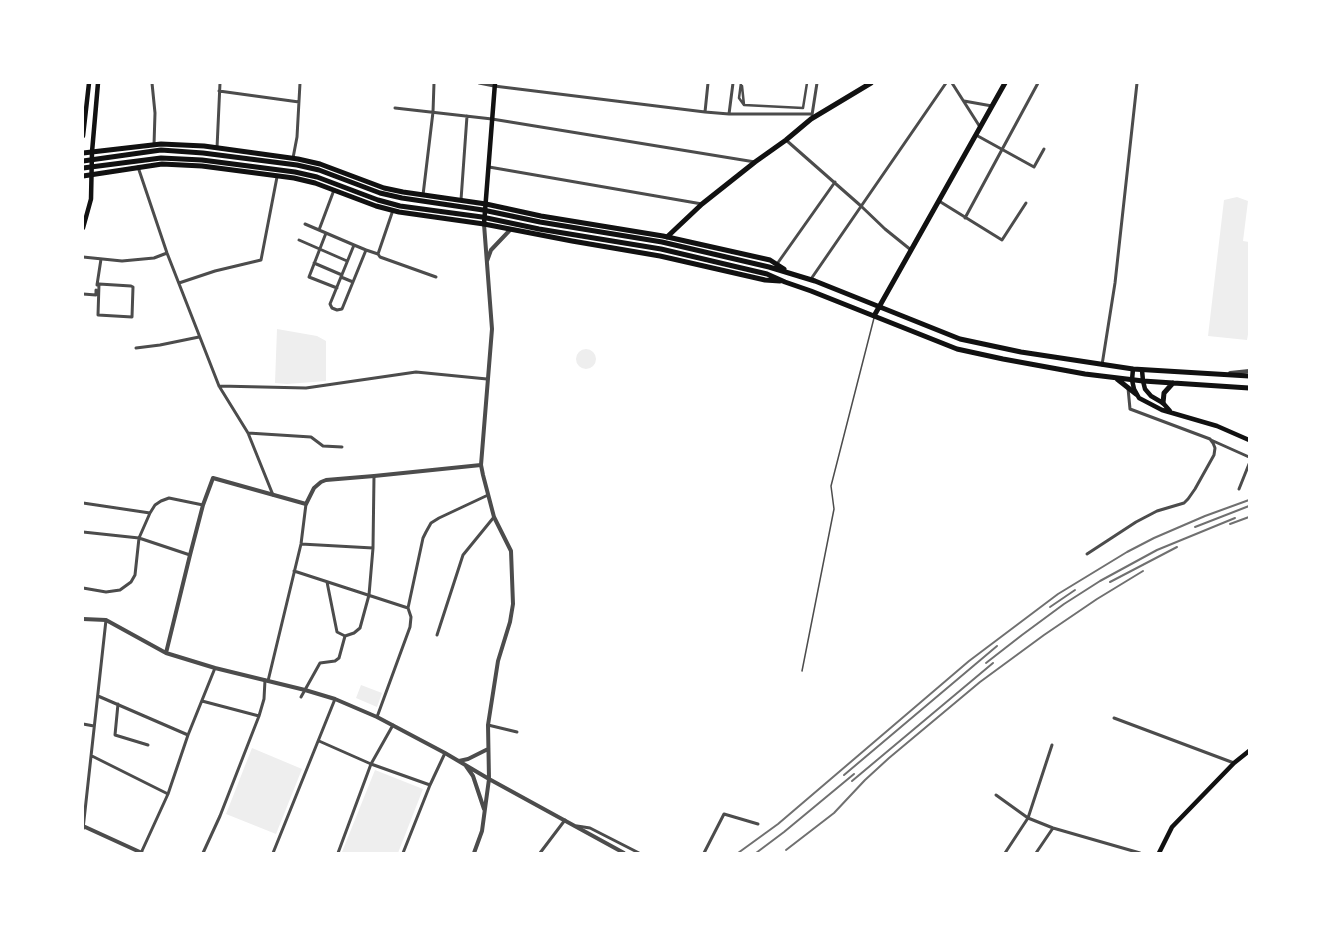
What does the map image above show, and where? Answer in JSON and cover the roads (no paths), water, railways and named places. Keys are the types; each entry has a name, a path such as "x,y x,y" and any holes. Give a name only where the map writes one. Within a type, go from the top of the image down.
{"main road":[{"path":"83,136 89,83"},
{"path":"83,228 91,199 92,152 98,83"},
{"path":"666,237 702,204 755,162 786,140 812,117 871,83"},
{"path":"874,316 1005,83"},
{"path":"484,224 495,85"},
{"path":"84,127 94,128"},
{"path":"83,153 154,145 204,146 293,158 320,164 384,188 486,204 541,216 666,237 770,260 788,272"},
{"path":"83,161 161,150 203,153 297,165 319,170 380,193 402,198 483,210 547,223 670,244 788,272 811,279 960,339 1021,352 1133,369 1249,376"},
{"path":"83,168 161,158 202,160 295,172 317,177 378,200 400,206 482,217 539,229 670,251 767,274 957,349 1019,363 1115,378 1249,388"},
{"path":"83,176 162,164 202,166 277,177 294,178 315,183 376,206 392,210 484,224 558,239 660,256 765,280 785,282"},
{"path":"1133,369 1132,380 1136,394"},
{"path":"1142,370 1145,389 1151,396 1163,403 1170,411"},
{"path":"1115,378 1128,386 1139,398 1153,406 1217,426 1249,440"},
{"path":"1163,403 1164,393 1173,383"},
{"path":"1159,853 1172,826 1249,751"}],"street":[{"path":"152,83 155,114 154,145"},
{"path":"217,148 220,83"},
{"path":"293,158 297,137 300,83"},
{"path":"423,195 433,112 434,83"},
{"path":"479,83 704,112 812,117 817,83"},
{"path":"704,112 708,83"},
{"path":"730,114 733,83"},
{"path":"742,83 739,98 744,105 803,108 806,83"},
{"path":"811,279 946,83"},
{"path":"952,83 980,127"},
{"path":"965,218 1038,83"},
{"path":"1102,365 1115,283 1137,83"},
{"path":"220,92 299,102"},
{"path":"964,101 992,106"},
{"path":"83,102 86,107"},
{"path":"396,108 492,119 755,162"},
{"path":"461,200 467,116"},
{"path":"976,135 1034,167 1044,149"},
{"path":"786,140 835,182 885,229 911,250"},
{"path":"138,167 166,253 219,386 248,433 273,495"},
{"path":"488,167 702,204"},
{"path":"179,283 215,271 261,260 277,177"},
{"path":"777,264 835,182"},
{"path":"319,230 334,190"},
{"path":"939,201 1002,240 1026,203"},
{"path":"378,254 392,210"},
{"path":"305,224 378,254 380,257 436,277"},
{"path":"474,853 482,831 489,779 488,725 498,661 510,622 513,604 512,551 494,517 482,475 481,465 492,329 484,224"},
{"path":"487,262 492,250 510,230"},
{"path":"326,233 309,277 337,288"},
{"path":"299,240 347,261"},
{"path":"354,244 330,306 332,308 339,311 342,310 366,250"},
{"path":"83,257 122,261 154,258 166,253"},
{"path":"83,294 96,295 101,259"},
{"path":"314,263 353,282"},
{"path":"98,284 133,287 132,317 98,315 98,284"},
{"path":"136,348 199,337"},
{"path":"1226,374 1249,371"},
{"path":"219,386 306,388 416,372 487,379"},
{"path":"1128,386 1130,409 1210,439 1249,457"},
{"path":"248,433 311,437 323,446 342,447"},
{"path":"1087,554 1136,522 1157,511 1184,503 1195,489 1214,455 1215,448 1210,439"},
{"path":"1240,489 1249,464"},
{"path":"203,853 220,816 259,716 264,699 266,681 300,544 306,504 314,488 326,480 481,465"},
{"path":"327,582 337,632 345,636 354,633 360,628 368,594 373,548 374,476"},
{"path":"166,653 203,506 213,478 306,504"},
{"path":"377,717 410,627 411,617 408,608 423,538 431,523 488,495"},
{"path":"83,588 106,592 120,590 131,582 135,575 139,538 155,505 169,498 203,506"},
{"path":"83,502 150,513"},
{"path":"437,635 463,555 494,517"},
{"path":"83,532 139,538 190,555"},
{"path":"300,544 373,548"},
{"path":"294,571 408,608"},
{"path":"83,619 106,620 166,653 215,668 305,690 336,700 377,717 393,724 489,779 624,853"},
{"path":"106,620 83,827 142,853 168,794 188,735 215,668"},
{"path":"301,697 320,663 335,661 339,658 345,636"},
{"path":"98,696 188,735"},
{"path":"273,853 336,700"},
{"path":"202,701 259,716"},
{"path":"118,704 115,735 148,745"},
{"path":"1114,718 1234,764"},
{"path":"83,724 94,726"},
{"path":"338,853 371,764 393,724"},
{"path":"488,725 517,732"},
{"path":"319,741 371,764 430,785"},
{"path":"1005,853 1028,818 1052,745"},
{"path":"458,761 468,759 488,749"},
{"path":"403,853 430,785 445,753"},
{"path":"92,756 168,794"},
{"path":"464,764 473,776 485,810"},
{"path":"996,795 1028,818 1053,828 1140,853"},
{"path":"704,853 724,814 758,824"},
{"path":"540,853 565,820"},
{"path":"576,826 590,828 639,853"},
{"path":"1036,853 1053,828"}],"lane":[{"path":"802,671 834,509 831,486 874,316"}],"railway":[{"path":"738,853 778,824 969,661 1058,594 1127,552 1154,538 1205,516 1249,500"},
{"path":"1195,527 1249,506"},
{"path":"1230,524 1249,517"},
{"path":"986,663 1064,604 1100,581 1157,550 1235,518"},
{"path":"1110,582 1177,547"},
{"path":"786,850 834,813 865,780 889,758 980,682 1044,635 1097,599 1143,571"},
{"path":"1050,607 1075,590"},
{"path":"844,775 997,646"},
{"path":"852,781 993,663"},
{"path":"756,853 784,832 854,774"}]}
